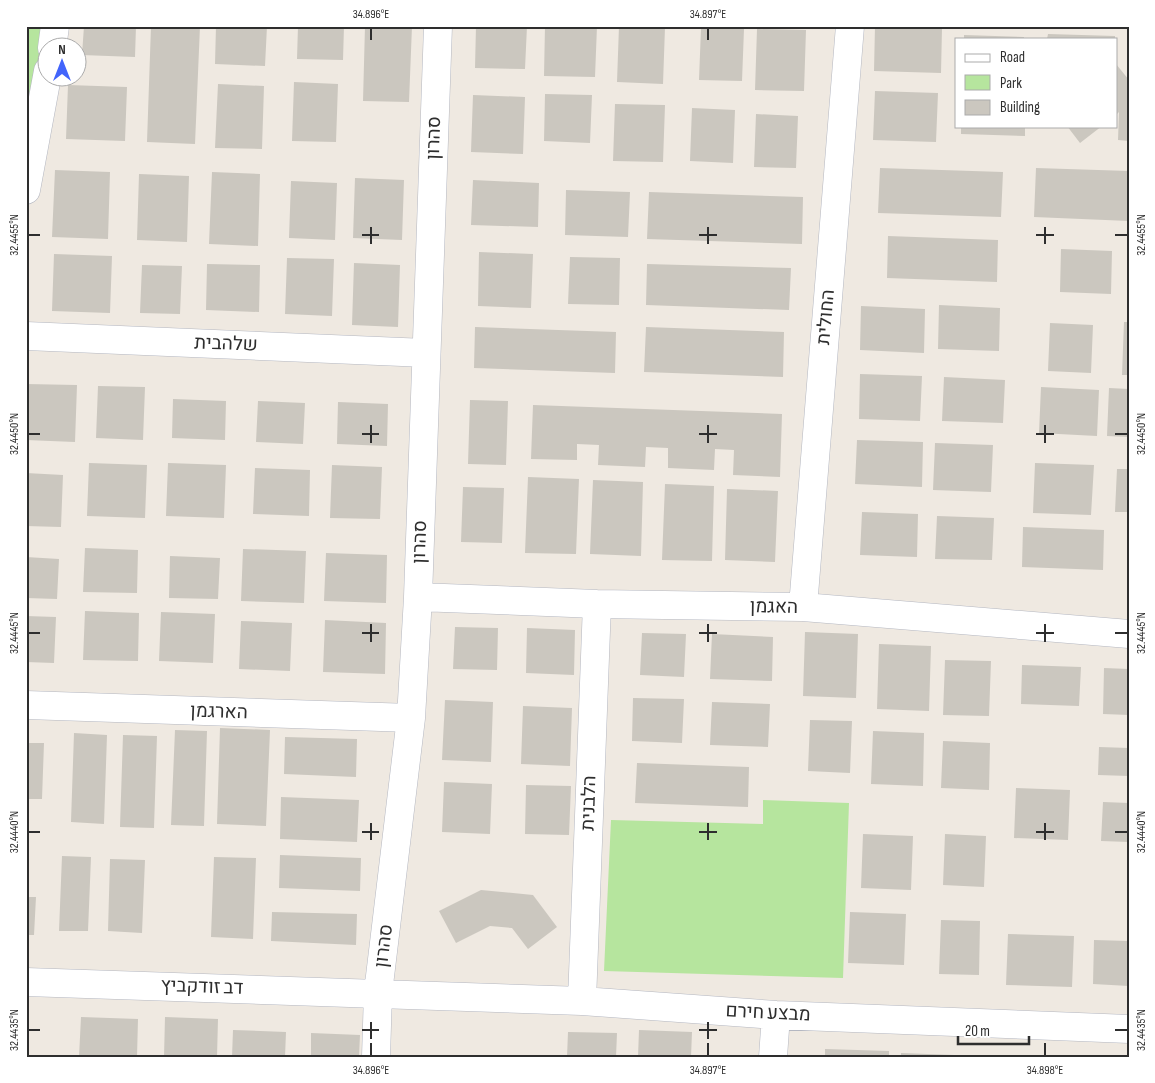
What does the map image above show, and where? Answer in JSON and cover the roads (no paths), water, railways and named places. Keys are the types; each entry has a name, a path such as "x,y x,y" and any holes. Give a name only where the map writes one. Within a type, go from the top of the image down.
{"street":[{"name":"סהרון","path":"376,1057 378,993 411,718 418,597 438,26"},
{"name":"החולית","path":"803,607 850,26"},
{"path":"26,190 45,88"},
{"name":"שלהבית","path":"26,336 426,353"},
{"name":"האגמן","path":"418,597 597,604 803,607 1129,634"},
{"name":"הלבנית","path":"582,1001 597,604"},
{"name":"הארגמן","path":"26,705 411,718"},
{"name":"דב זודקביץ","path":"26,982 378,993"},
{"name":"מבצע חירם","path":"378,993 582,1001 776,1014 1129,1029"},
{"path":"773,1057 776,1014"}]}
